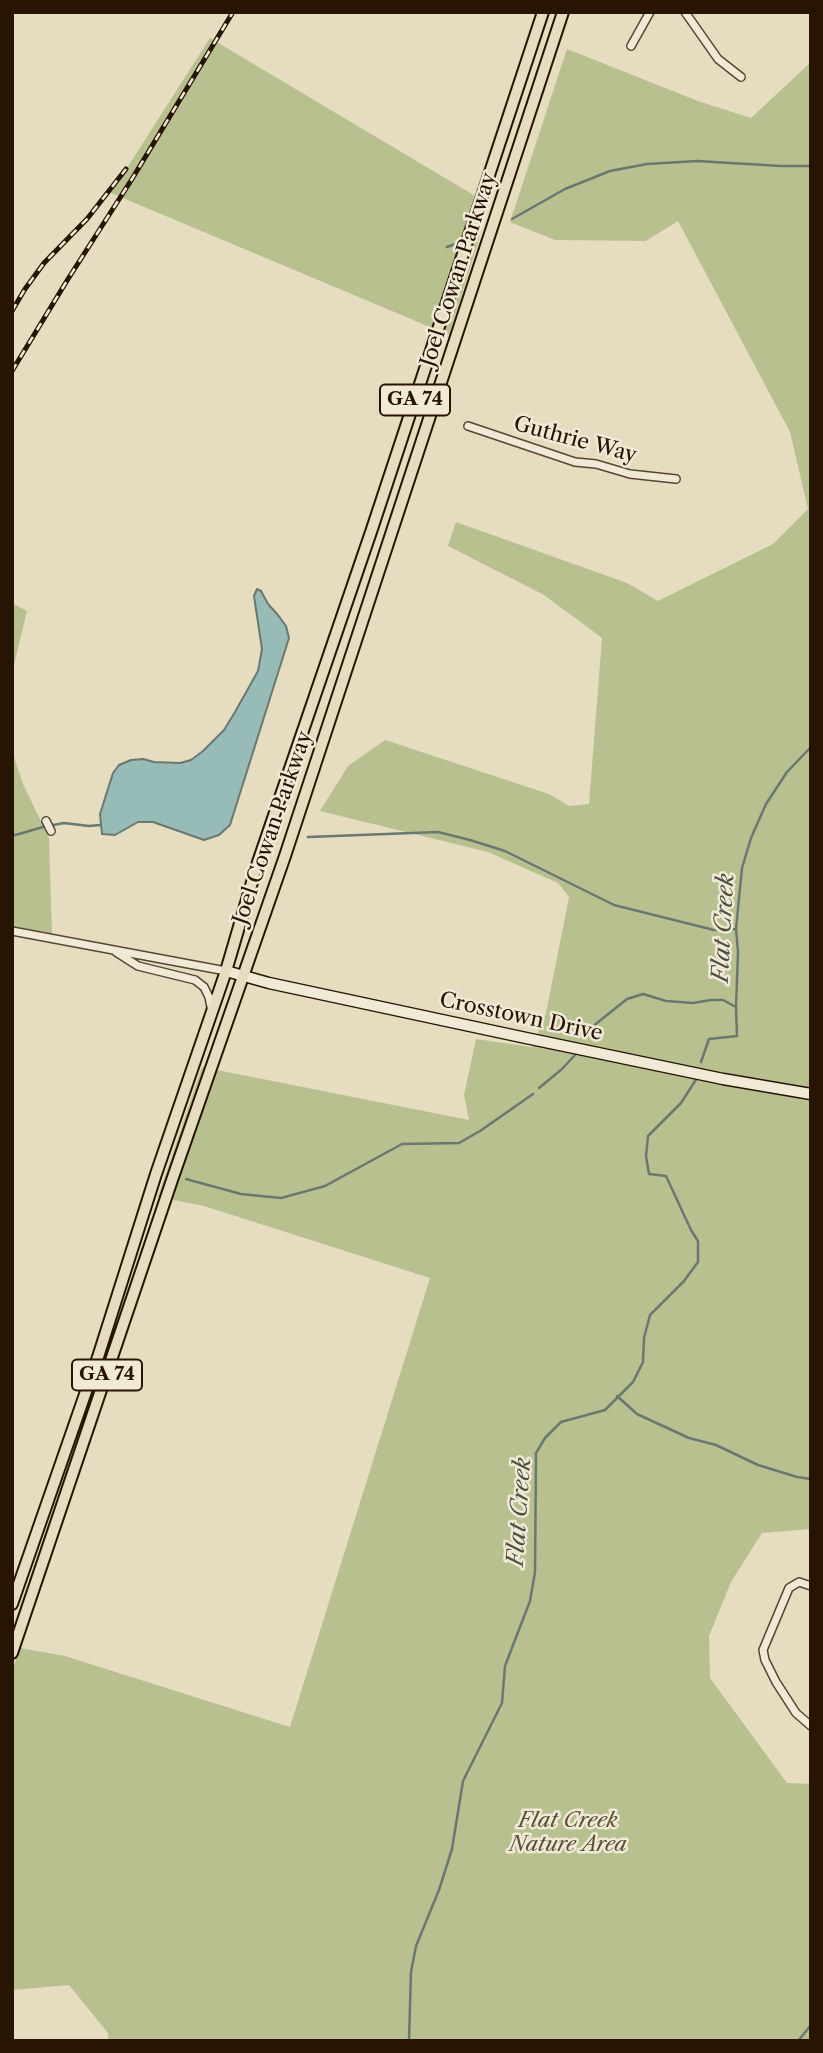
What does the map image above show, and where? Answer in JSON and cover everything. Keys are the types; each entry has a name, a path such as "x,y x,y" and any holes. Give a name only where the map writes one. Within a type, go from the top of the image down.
{"main road":[{"name":"Joel Cowan Parkway","path":"12,1604 100,1349 156,1174 226,971 257,866 543,12"},
{"name":"Joel Cowan Parkway","path":"12,1653 285,856 563,12"}],"street":[{"path":"631,46 650,12"},
{"path":"685,12 718,59 741,76"},
{"name":"Guthrie Way","path":"468,426 575,462 596,464 630,474 676,479"},
{"path":"46,821 51,831"},
{"path":"12,931 226,971"},
{"path":"113,950 138,966 195,981 204,987 212,1011"},
{"name":"Crosstown Drive","path":"226,971 269,983 723,1079 811,1094"},
{"path":"25,1564 40,1568"},
{"path":"811,1586 799,1581 789,1588 763,1650 765,1660 789,1702 796,1713 811,1726"}],"green space":[{"path":"210,38 487,203 478,243 449,335 111,193"},
{"name":"Flat Creek Nature Area","path":"567,49 698,101 751,118 811,62 811,1529 762,1533 731,1582 709,1636 710,1678 787,1783 811,1784 811,2041 108,2041 108,2033 69,1985 12,1990 12,1671 20,1648 65,1656 290,1727 430,1278 204,1206 158,1197 202,1067 469,1120 464,1095 476,1039 532,1047 546,1013 569,897 558,883 488,852 320,811 348,766 385,740 549,794 569,806 589,804 602,638 544,595 448,546 456,522 627,583 658,601 773,544 808,509 790,432 678,221 646,241 555,240 510,222"},
{"path":"12,603 27,611 12,673"},
{"path":"12,751 23,784 49,838 52,935 12,927"}],"water":[{"path":"257,589 286,626 289,638 230,825 219,835 204,840 153,822 138,822 115,835 102,834 100,814 113,773 119,765 143,759 180,763 191,760 224,730 258,671 262,649 254,596"}],"waterway":[{"path":"512,219 565,189 610,171 647,164 697,161 811,166"},
{"path":"447,247 455,244"},
{"name":"Flat Creek","path":"701,1062 709,1039 737,1036 736,929 742,868 751,838 766,804 787,772 811,747"},
{"path":"12,836 64,823 100,825"},
{"path":"308,837 438,832 505,851 614,905 714,930 736,929"},
{"path":"582,1035 627,999 643,994 666,1001 693,1003 723,1000 736,1007"},
{"path":"539,1088 575,1055"},
{"name":"Flat Creek","path":"409,2041 411,1972 416,1946 452,1849 463,1781 502,1703 505,1666 530,1601 535,1572 536,1453 545,1438 561,1422 605,1410 633,1382 643,1362 644,1338 650,1315 684,1281 698,1262 698,1241 666,1176 649,1174 646,1156 648,1136 681,1103 697,1078"},
{"path":"186,1179 241,1194 281,1198 325,1186 402,1144 459,1143 533,1094"},
{"path":"617,1396 637,1414 689,1438 716,1445 758,1465 811,1479"},
{"path":"798,2041 811,2025"}],"railway":[{"path":"12,371 233,12"},
{"path":"12,311 44,263 87,219 126,169"}]}
